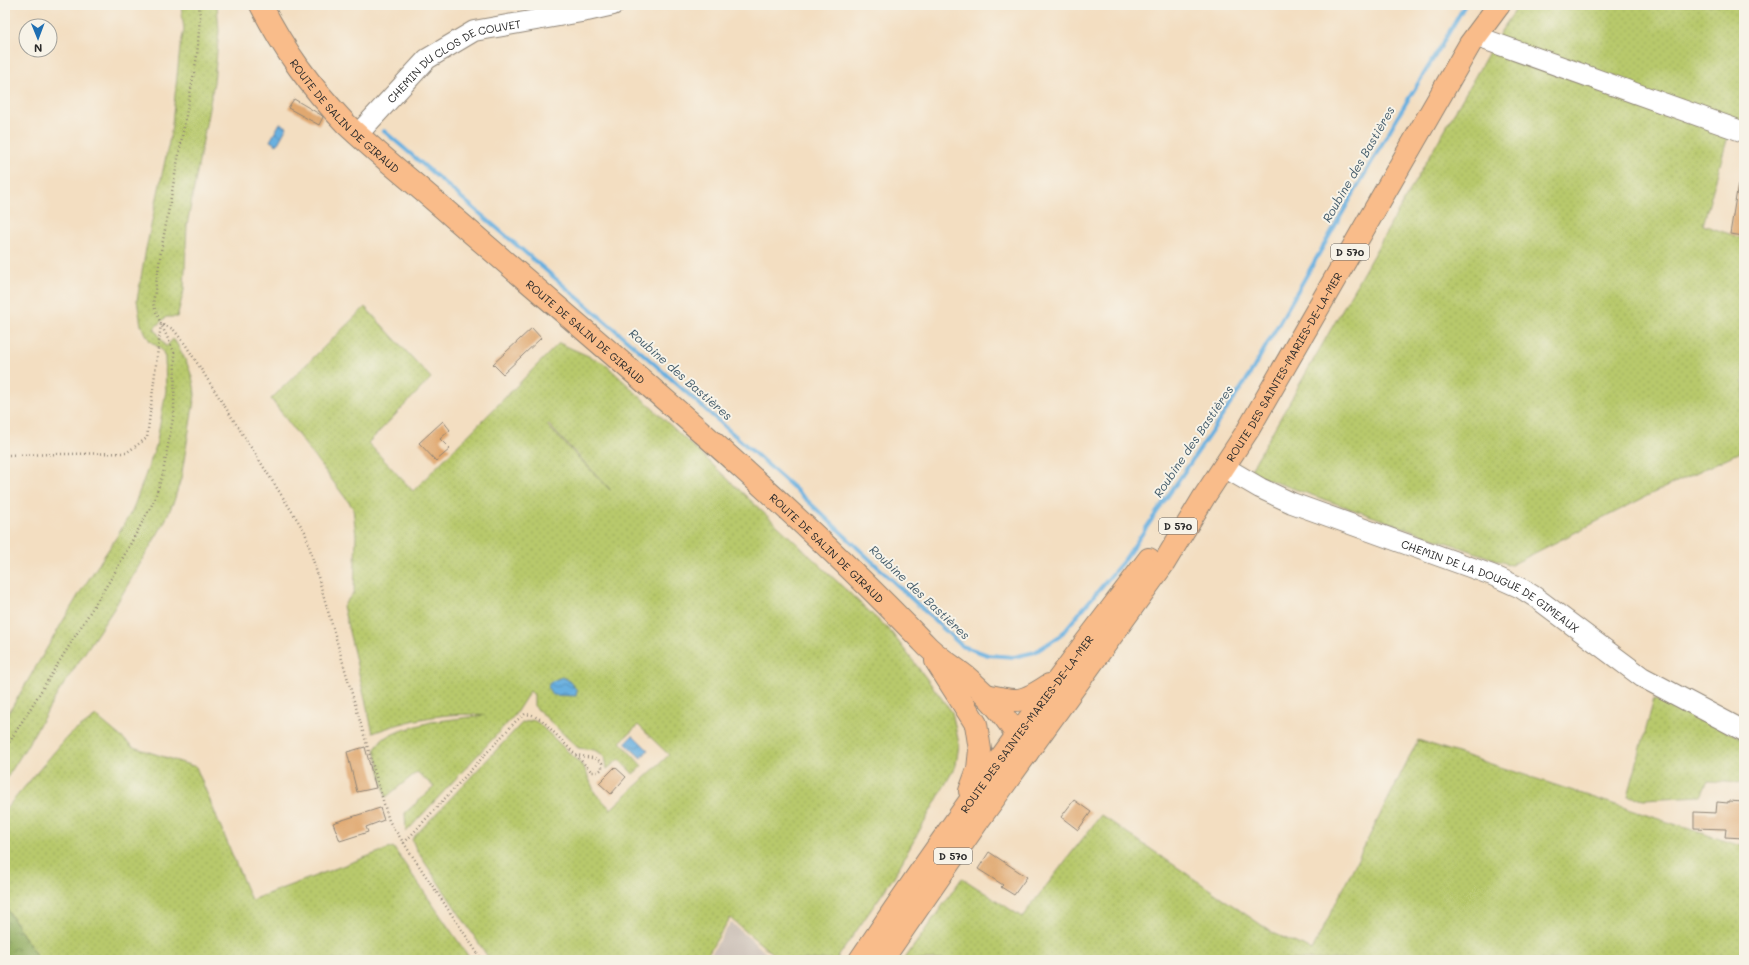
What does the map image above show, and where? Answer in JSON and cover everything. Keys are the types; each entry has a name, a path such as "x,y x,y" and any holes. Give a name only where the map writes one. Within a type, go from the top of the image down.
{"main road":[{"name":"ROUTE DE SALIN DE GIRAUD","path":"261,5 275,32 295,64 319,96 357,135 747,471 872,590 927,646 970,680 986,695 1003,713 1017,745"},
{"name":"ROUTE DES SAINTES-MARIES-DE-LA-MER","path":"1017,745 1164,563 1204,496 1224,467 1270,392 1493,5"},
{"name":"ROUTE DES SAINTES-MARIES-DE-LA-MER","path":"1478,32 1500,5"},
{"name":"ROUTE DES SAINTES-MARIES-DE-LA-MER","path":"882,960 970,815 1017,745 1055,681 1152,556 1204,496"},
{"name":"ROUTE DE SALIN DE GIRAUD","path":"927,646 976,724 990,738 1017,745"},
{"name":"ROUTE DE SALIN DE GIRAUD","path":"986,695 1010,701 1022,700 1055,681"},
{"name":"ROUTE DE SALIN DE GIRAUD","path":"970,815 980,750 976,724"},
{"name":"ROUTE DES SAINTES-MARIES-DE-LA-MER","path":"860,960 970,815"}],"street":[{"name":"CHEMIN DU CLOS DE COUVET","path":"357,135 427,59 474,31 613,5"},
{"path":"1478,32 1744,132"},
{"name":"CHEMIN DE LA DOUGUE DE GIMEAUX","path":"1224,467 1260,488 1292,503 1506,581 1535,597 1642,677 1744,731"}],"path":[{"path":"5,749 111,578 154,502 163,473 174,412 175,354 153,304 161,251 197,56 200,16 199,5"},
{"path":"5,455 126,453 147,438 161,324"},
{"path":"161,324 173,329 185,344 305,532 389,821 482,960"},
{"path":"404,842 516,720 525,714 532,715 542,720 592,772 598,772 602,769 602,762 597,758 576,755"}],"shaded area":[{"path":"731,922 774,960 707,960"}],"green space":[{"path":"181,5 217,5 219,31 214,82 187,225 184,290 177,317 166,317 154,328 166,347 173,339 175,341 193,381 195,395 181,478 174,501 164,523 113,610 58,693 5,781 5,719 79,594 116,538 133,509 156,446 166,391 165,357 162,350 150,341 141,325 137,300 146,249 171,133 180,48 184,30"},
{"path":"1519,5 1744,5 1744,122 1727,140 1703,225 1744,239 1744,450 1651,494 1511,565 1249,473 1501,31"},
{"path":"365,307 431,378 368,443 413,491 559,343 604,363 891,632 952,712 959,744 956,765 893,878 836,960 780,960 730,918 704,960 490,960 416,849 412,839 522,723 532,720 537,722 584,767 595,793 611,809 669,755 638,725 620,742 642,766 633,774 619,759 607,769 606,761 602,754 594,750 578,748 534,706 534,695 530,691 514,716 406,832 405,813 434,787 417,772 386,797 375,749 382,739 400,731 431,722 485,715 456,715 414,720 373,733 343,606 354,592 356,536 353,508 271,399","holes":["548,424 610,489 547,425"]},
{"path":"1654,699 1744,739 1744,783 1708,781 1701,796 1644,799 1628,796"},
{"path":"96,716 133,747 196,767 251,900 393,847 471,960 39,960 5,906 5,810 68,736"},
{"path":"1418,740 1744,847 1744,960 904,960 962,878 1022,917 1101,815 1273,933 1312,950"},
{"path":"5,906 39,960 5,960"}],"water":[{"path":"280,123 287,127 277,145 270,141"},
{"path":"562,677 567,679 577,690 576,696 553,695 550,692 550,682"},
{"path":"633,735 648,750 641,758 625,743"}],"building":[{"path":"294,99 323,117 319,125 288,108"},
{"path":"1738,184 1744,185 1744,236 1730,234"},
{"path":"532,328 541,338 503,374 493,364"},
{"path":"443,421 450,430 440,439 450,449 436,461 419,443"},
{"path":"365,747 376,788 357,792 347,752"},
{"path":"615,767 626,777 611,794 599,783"},
{"path":"1074,800 1091,812 1078,830 1061,817"},
{"path":"1728,801 1744,802 1744,838 1725,837 1726,829 1694,828 1694,812 1716,813 1717,802 1728,803"},
{"path":"380,808 384,820 366,827 368,832 340,841 333,823"},
{"path":"989,852 1027,877 1014,895 1001,887 1003,885 978,869"}],"waterway":[{"name":"Roubine des Bastières","path":"384,131 642,353 795,489 962,646 988,655 1014,657 1035,652 1060,636 1125,559 1246,381 1398,116 1465,5"}]}
